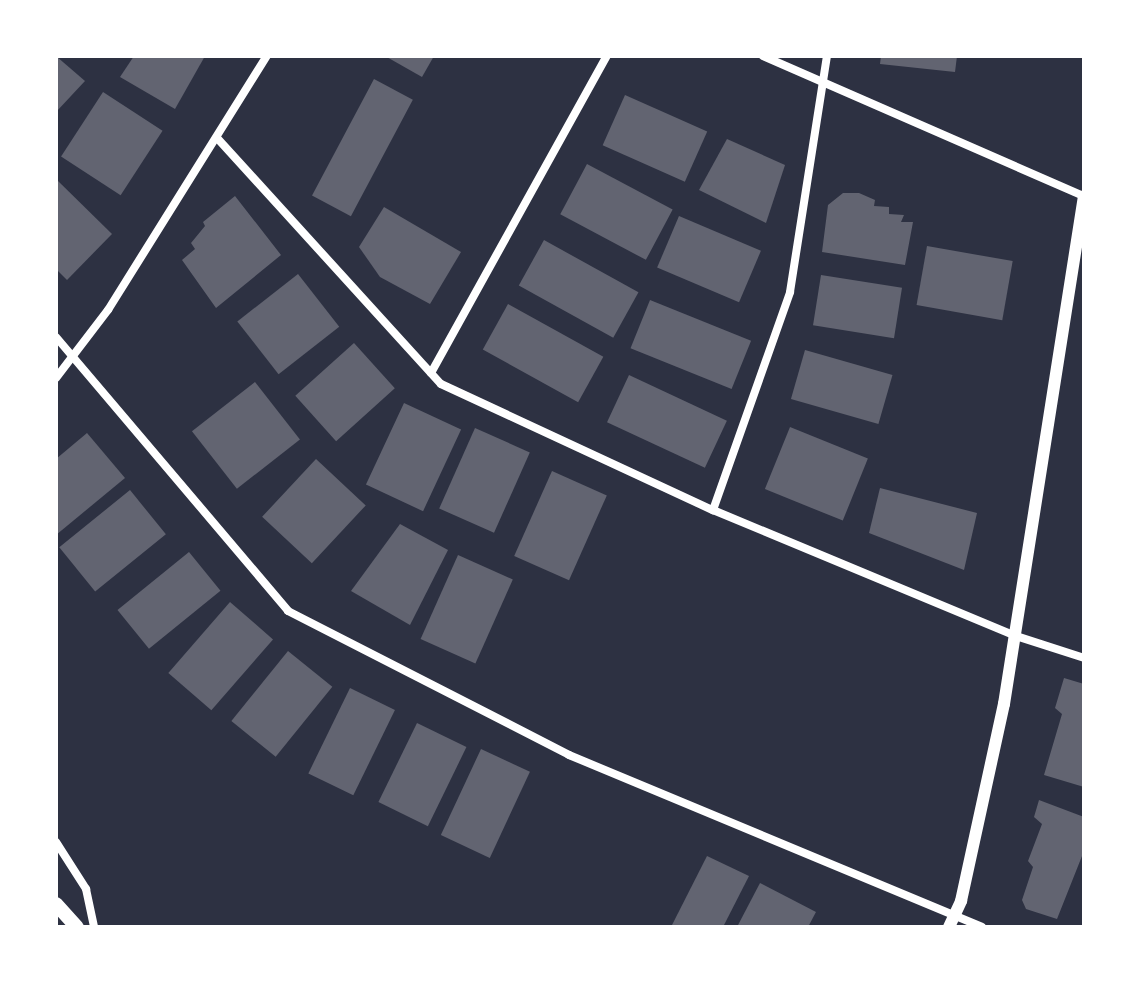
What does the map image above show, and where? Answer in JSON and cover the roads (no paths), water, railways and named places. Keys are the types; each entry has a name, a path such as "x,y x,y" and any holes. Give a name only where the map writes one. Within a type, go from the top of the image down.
{"main road":[{"path":"56,904 77,927"}],"street":[{"path":"56,378 74,358 218,139 267,56"},
{"path":"431,373 607,56"},
{"path":"763,56 1084,196 1004,704 952,921"},
{"path":"713,510 790,292 827,56"},
{"path":"218,139 441,384 713,510 1013,635 1084,658"},
{"path":"56,337 288,611 569,755 952,921 982,927"},
{"path":"56,842 86,889 94,927"}]}
